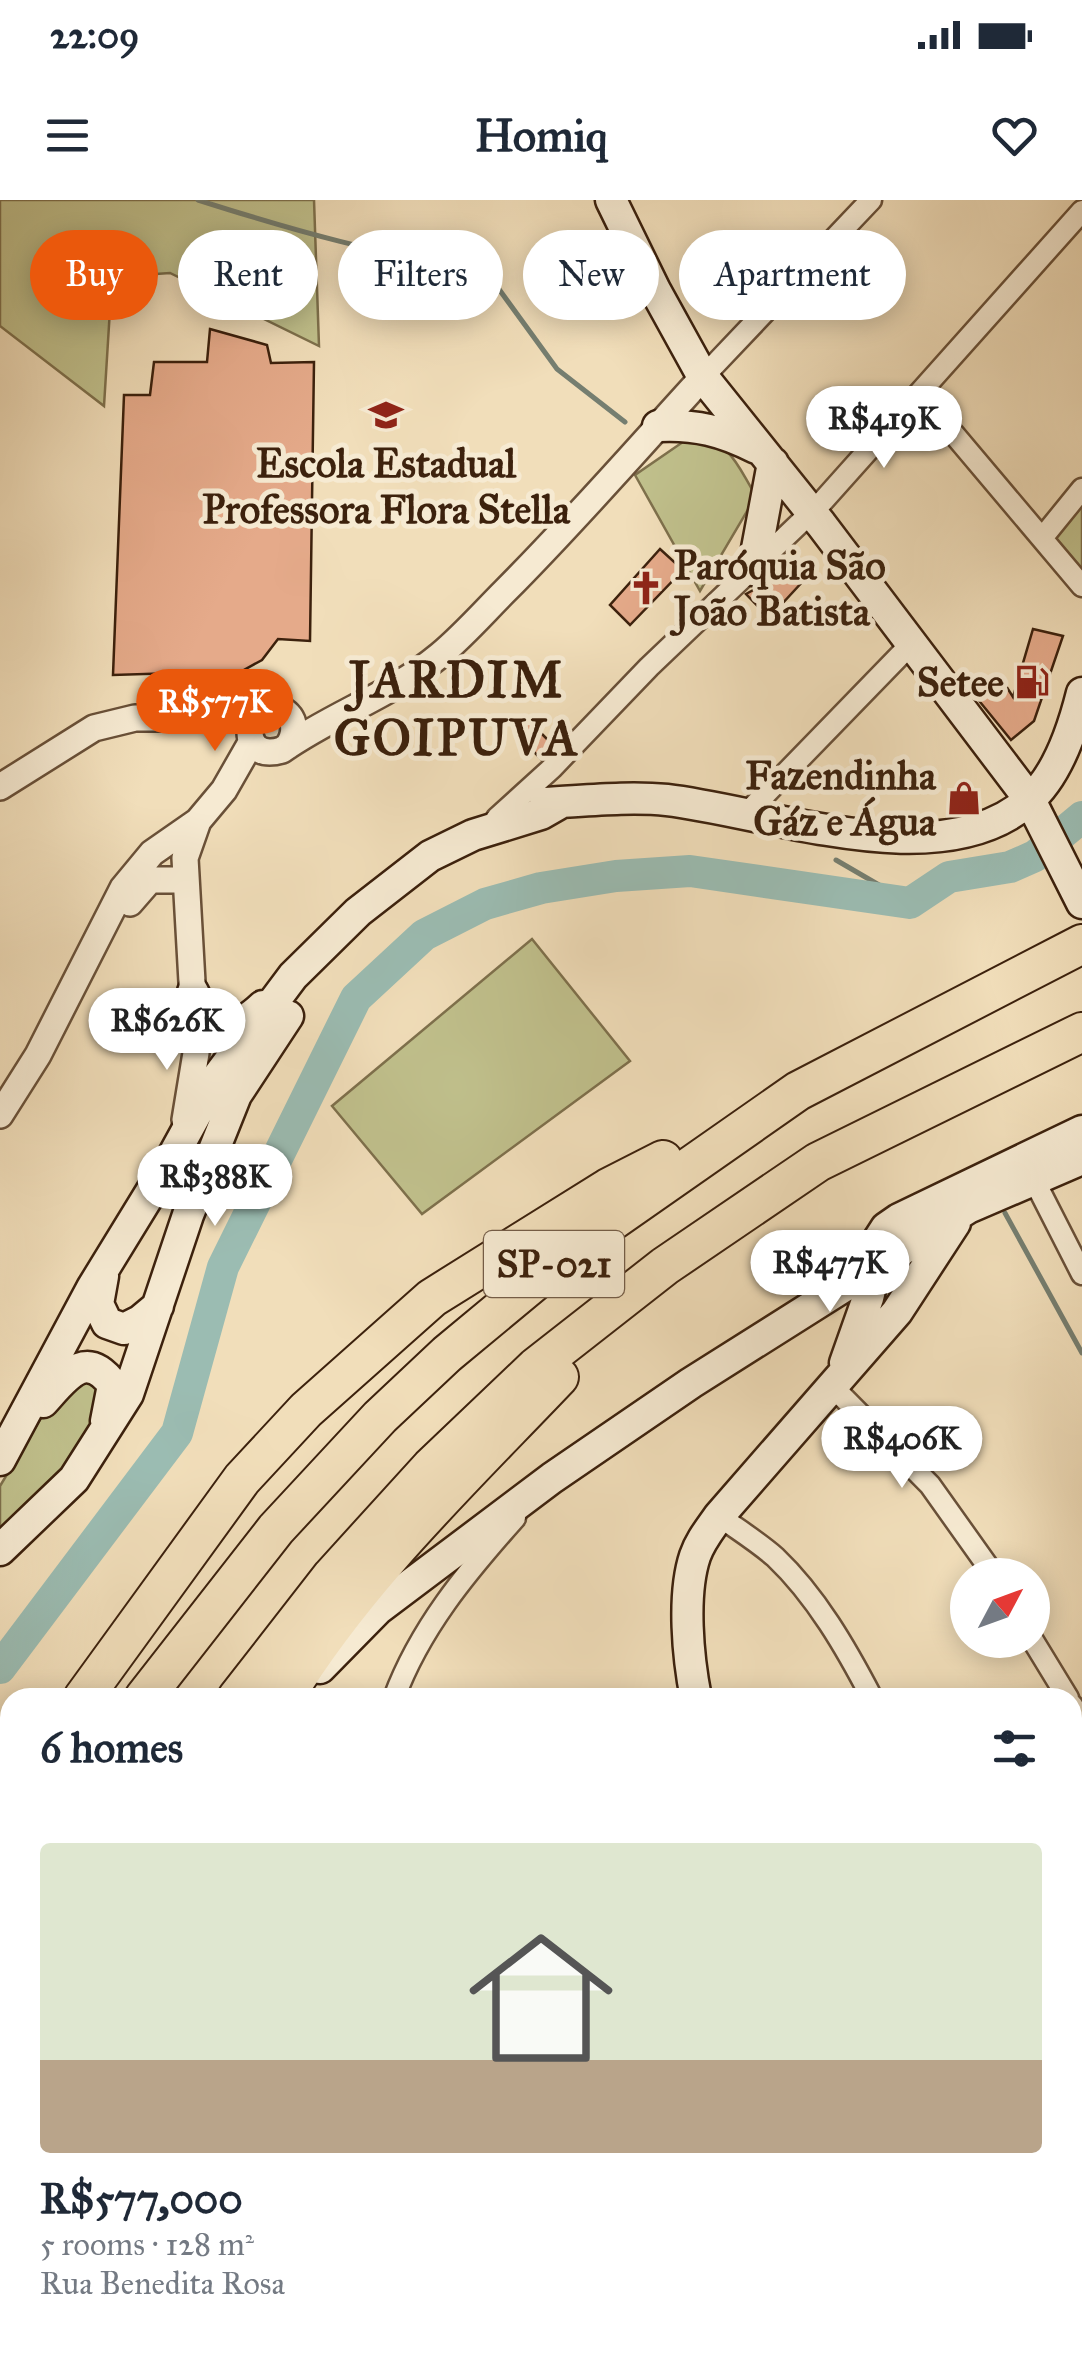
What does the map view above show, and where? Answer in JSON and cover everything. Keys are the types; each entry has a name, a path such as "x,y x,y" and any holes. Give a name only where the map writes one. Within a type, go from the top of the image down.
{"highway":[{"name":"SP-021","path":"152,1688 276,1529 380,1417 447,1354 582,1242 798,1091 1073,948"},
{"name":"SP-021","path":"245,1688 332,1576 431,1467 536,1367 665,1266 818,1162 1082,1032"},
{"path":"90,1688 242,1479 306,1410 432,1298 608,1188 798,1091"},
{"path":"291,1688 352,1604 424,1519 665,1266"}],"main road":[{"path":"617,203 655,290 703,377 1030,800 1082,903"},
{"path":"658,426 697,426 722,432 769,458"},
{"path":"752,570 769,458"},
{"path":"193,995 207,1017 227,1026 252,1016 358,912 430,856 485,826 540,804 663,800 868,836 920,840 969,832 1010,815 1030,800 1060,754 1082,694"},
{"path":"0,1550 74,1479 128,1394 236,1095 334,952 409,874"},
{"path":"0,1460 104,1268 213,1083 294,976"},
{"path":"104,1268 98,1304 107,1323 124,1329 140,1322 158,1303 159,1266 180,1193 208,1132 213,1083"},
{"path":"836,1384 876,1266 877,1242 886,1228 898,1218 1082,1131"},
{"path":"304,1688 337,1648 378,1609 552,1478 691,1384 968,1208 1082,1158"},
{"path":"694,1688 690,1665 694,1559 719,1516 896,1312 968,1208"},
{"path":"876,1266 886,1281 894,1284 920,1276"},
{"path":"19,1428 68,1374 93,1367 113,1385 109,1413 97,1447"}],"street":[{"path":"224,790 282,749 384,694 443,653 536,560 871,200"},
{"path":"485,826 552,768 650,667 811,513 1082,210"},
{"path":"920,394 1082,586"},
{"path":"1043,537 1082,489"},
{"path":"747,813 911,644"},
{"path":"0,787 94,728 135,718 198,718 269,710 344,713"},
{"path":"0,1115 38,1054 117,899 140,865 198,821 224,790 251,739 250,723 269,710 286,712 294,726 292,740 282,749 258,748 251,739 198,718"},
{"path":"552,768 565,802"},
{"path":"173,1156 193,1084 196,1053 184,880 185,858 198,821"},
{"path":"93,946 150,880 184,880"},
{"path":"193,995 213,1083"},
{"path":"1033,1178 1082,1274"},
{"path":"836,1384 930,1485 982,1558"},
{"path":"399,1688 427,1628 473,1566 552,1478"},
{"path":"719,1516 773,1555 801,1584 866,1688"},
{"path":"1044,1658 1062,1688"}],"green space":[{"path":"0,200 314,200 315,230 178,230 178,277 158,274 158,230 30,230 30,320 109,320 104,406 0,326"},
{"path":"318,317 319,346 266,320 318,320"},
{"path":"693,435 725,450 756,496 700,591 635,475"},
{"path":"1082,500 1082,573 1052,538"},
{"path":"532,939 630,1061 422,1214 332,1106"},
{"path":"83,1378 104,1391 82,1448 0,1532 0,1486 41,1418"}],"building":[{"path":"210,329 267,345 271,363 314,362 310,641 278,639 262,660 242,671 113,675 124,395 150,395 154,362 207,362"},
{"name":"Paróquia São João Batista","path":"660,549 683,570 630,625 610,605"},
{"path":"783,559 804,580 769,618 746,594 766,583 772,568"},
{"name":"Setee","path":"1033,629 1063,636 1034,721 1011,740 976,697 1001,678 1013,697"},
{"path":"529,721 554,746 541,759 516,734"}],"waterway":[{"path":"198,200 340,241 485,270 557,369 625,422"},
{"path":"0,1668 177,1433 223,1267 356,998 424,935 485,904 541,888 616,876 690,871 910,903 949,877 1010,867 1035,856 1082,817"},
{"path":"836,860 910,903"},
{"path":"1005,1213 1082,1353"}],"place":[{"name":"Escola Estadual Professora Flora Stella","path":"386,415"},
{"name":"Paróquia São João Batista","path":"646,588"},
{"name":"Setee","path":"1032,682"},
{"name":"Fazendinha Gáz e Água","path":"964,798"}],"district":[{"name":"JARDIM GOIPUVA","path":"457,708"}]}
